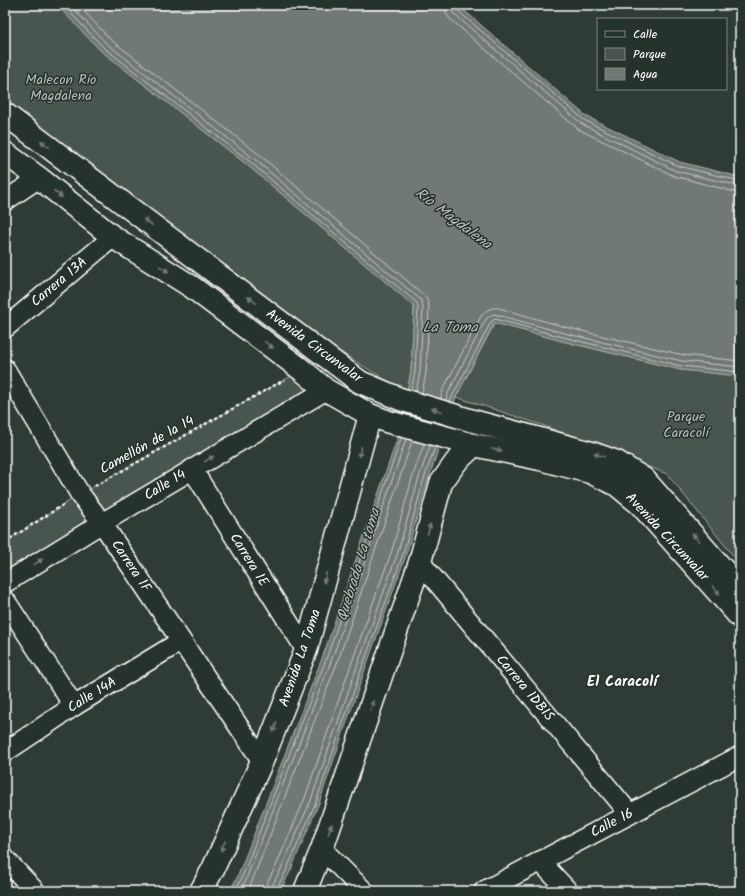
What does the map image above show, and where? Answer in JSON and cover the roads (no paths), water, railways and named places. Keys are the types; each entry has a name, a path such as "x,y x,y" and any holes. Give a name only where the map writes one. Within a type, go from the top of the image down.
{"main road":[{"name":"Avenida Circunvalar","path":"5,114 360,382 400,399 473,421 592,453 617,462 644,479 740,589"},
{"name":"Avenida Circunvalar","path":"5,153 113,237 192,287 302,370 326,390 380,418 466,443 540,458 590,472 617,485 640,504 740,617"},
{"name":"Avenida La Toma","path":"201,891 213,869 262,761 306,650 380,418"},
{"path":"305,891 322,849 420,562 441,483 456,462 466,443"}],"street":[{"path":"5,201 39,178"},
{"name":"Carrera 13A","path":"5,328 113,237"},
{"name":"Carrera 1F","path":"5,369 80,494 102,523 262,761"},
{"name":"Calle 14","path":"5,583 102,523 326,390"},
{"name":"Carrera 1E","path":"192,469 306,650"},
{"name":"Carrera 1DBIS","path":"420,562 630,814"},
{"path":"5,600 74,706"},
{"name":"Calle 14A","path":"5,752 74,706 181,641"},
{"name":"Calle 16","path":"484,891 740,756"},
{"path":"322,849 364,891"},
{"path":"540,861 568,891"},
{"path":"6,862 35,891"}],"water":[{"path":"57,5 458,5 586,116 680,162 740,177 740,376 681,370 494,323 456,397 428,480 406,555 319,803 290,872 280,891 229,891 237,878 324,653 398,436 411,371 414,306 246,164 100,50"}],"district":[{"name":"El Caracolí","path":"622,682"}],"park label":[{"name":"Malecon Río Magdalena","path":"61,88"},
{"name":"Parque Caracolí","path":"686,426"}],"water label":[{"name":"Río Magdalena","path":"453,219"},
{"name":"La Toma","path":"450,328"},
{"name":"Quebrada La toma","path":"359,565"}]}
